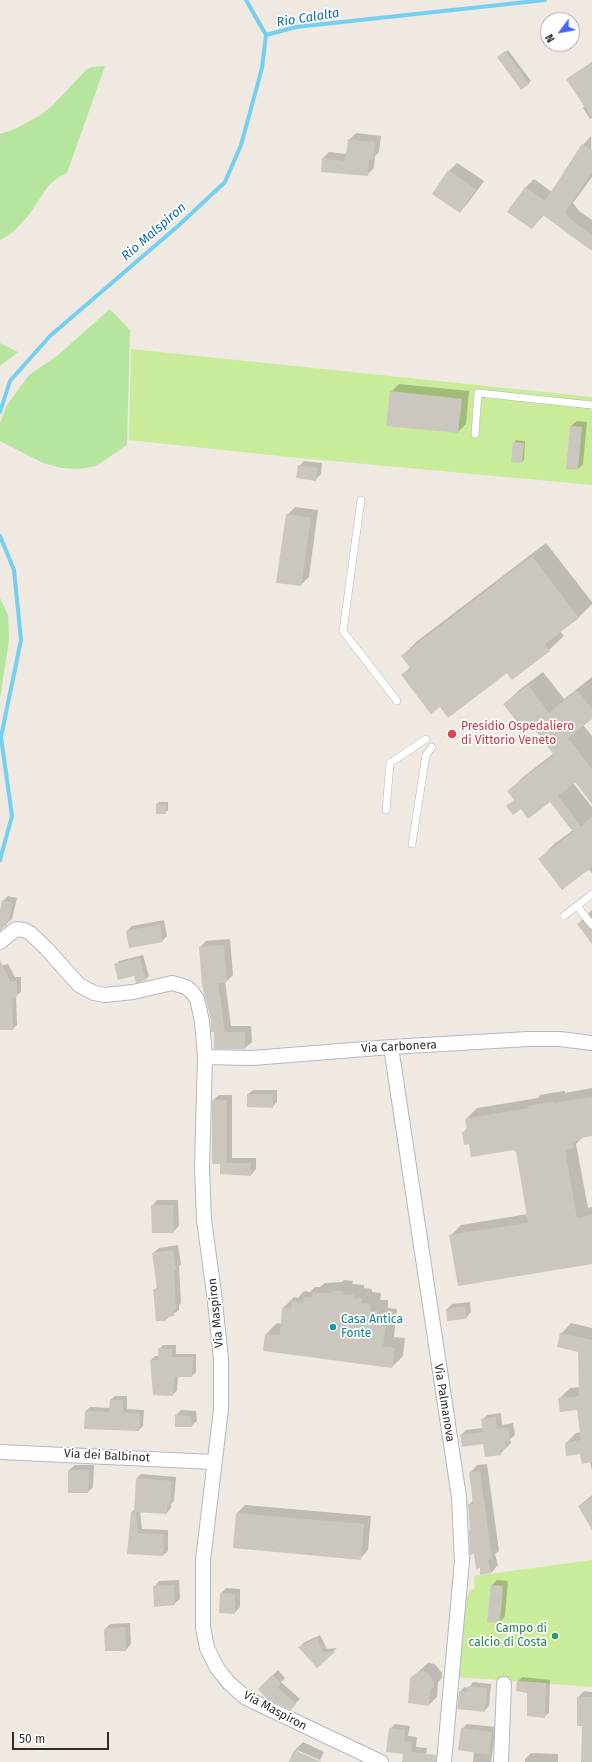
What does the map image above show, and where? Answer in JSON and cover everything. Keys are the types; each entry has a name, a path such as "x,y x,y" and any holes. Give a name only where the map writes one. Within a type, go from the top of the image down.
{"street":[{"name":"Via Maspiron","path":"0,942 16,930 30,933 46,948 79,985 94,993 105,995 133,992 172,983 186,987 197,999 200,1009 205,1057 202,1190 204,1220 221,1359 221,1409 203,1560 203,1627 207,1648 217,1668 229,1683 246,1698 381,1762"},
{"name":"Via Carbonera","path":"205,1057 252,1058 391,1047 528,1039 560,1039 592,1043"},
{"name":"Via Palmanova","path":"391,1047 458,1497 462,1561 444,1762"},
{"name":"Via dei Balbinot","path":"0,1452 214,1462"},
{"path":"501,1762 504,1684"}],"lane":[{"path":"475,434 478,393 592,405"},
{"path":"361,500 343,631 397,701"},
{"path":"386,810 390,763 426,739"},
{"path":"412,844 426,755 432,747"},
{"path":"564,916 592,894"},
{"path":"577,906 592,925"}],"green space":[{"path":"105,66 67,173 60,176 49,185 28,216 12,233 0,240 0,134 15,129 39,116 52,106 87,69"},
{"path":"110,309 130,330 127,445 96,466 79,469 61,468 43,463 0,441 0,423 7,405 29,375 57,356"},
{"path":"0,343 18,352 0,366"},
{"path":"131,349 592,397 592,485 279,456 129,440"},
{"path":"0,598 8,615 9,640 0,699"},
{"path":"592,1560 592,1687 457,1677 460,1663 467,1597 470,1591 475,1588 474,1576"}],"building":[{"path":"505,51 529,84 521,90 497,57"},
{"path":"592,62 592,118 566,79"},
{"path":"348,139 375,142 373,160 369,160 368,176 321,172 322,158 345,161"},
{"path":"582,144 592,151 592,172 565,212 570,219 592,235 592,251 543,215 532,229 507,212 525,187 545,201"},
{"path":"448,170 476,189 460,213 432,194"},
{"path":"390,391 462,399 458,433 386,426"},
{"path":"570,426 582,427 578,470 566,469"},
{"path":"513,442 524,443 522,463 511,462"},
{"path":"298,465 318,468 316,481 296,478"},
{"path":"286,514 311,518 301,586 276,583"},
{"path":"532,556 579,618 545,644 550,651 512,680 507,673 448,718 440,707 431,714 401,675 410,668 401,656"},
{"path":"528,685 549,713 577,690 592,709 592,719 568,738 592,769 592,804 575,782 558,796 581,826 592,817 592,867 562,890 538,859 573,832 550,802 528,819 521,809 513,815 506,806 514,800 507,791 554,755 532,726 525,732 503,704"},
{"path":"156,804 166,804 166,814 156,814"},
{"path":"2,900 13,903 7,925 0,931 0,910"},
{"path":"582,920 588,928 592,930 592,944 577,924"},
{"path":"160,924 163,942 129,948 126,931"},
{"path":"224,945 227,982 218,983 225,1032 245,1032 245,1049 214,1049 214,1032 211,1032 211,1020 202,985 199,947"},
{"path":"140,958 146,980 136,983 134,976 118,980 114,964"},
{"path":"0,960 10,981 17,981 17,997 12,998 13,1030 0,1030"},
{"path":"247,1094 273,1094 273,1108 247,1107"},
{"path":"592,1097 592,1136 580,1138 580,1140 572,1142 573,1148 565,1150 577,1218 592,1215 592,1264 458,1286 449,1235 528,1223 516,1151 514,1152 514,1150 471,1157 469,1144 464,1145 462,1132 467,1131 465,1119 529,1108 528,1106 554,1101 554,1103"},
{"path":"212,1100 227,1100 227,1163 251,1163 251,1176 220,1174 220,1164 212,1164"},
{"path":"151,1205 173,1205 174,1233 152,1233"},
{"path":"173,1250 176,1270 174,1270 176,1309 174,1311 174,1316 165,1317 166,1321 156,1321 153,1289 157,1289 152,1253"},
{"name":"Casa Antica Fonte","path":"333,1290 343,1292 342,1294 354,1295 353,1298 362,1299 362,1303 371,1304 370,1311 378,1311 377,1319 386,1320 383,1347 395,1348 392,1368 263,1351 265,1334 280,1335 282,1307 291,1309 292,1301 303,1303 303,1297 312,1298 313,1293 332,1293"},
{"path":"465,1307 466,1319 447,1321 446,1309"},
{"path":"560,1333 592,1340 592,1462 582,1464 580,1454 566,1456 565,1443 581,1440 577,1410 560,1412 558,1398 579,1396 578,1352 557,1347"},
{"path":"158,1348 172,1349 172,1357 193,1357 192,1377 174,1377 173,1396 153,1395 150,1360 158,1360"},
{"path":"110,1400 123,1400 123,1413 140,1413 139,1431 84,1429 85,1411 109,1412"},
{"path":"175,1415 191,1416 192,1427 175,1427"},
{"path":"496,1417 497,1429 508,1428 509,1431 510,1441 505,1441 506,1449 500,1450 501,1455 485,1457 483,1444 462,1447 460,1435 483,1432 481,1419"},
{"path":"68,1470 89,1470 88,1493 68,1493"},
{"path":"480,1471 492,1559 488,1560 491,1573 480,1575 480,1568 476,1569 474,1554 470,1555 468,1504 473,1504 469,1472"},
{"path":"136,1478 172,1481 170,1506 167,1506 167,1514 134,1512"},
{"path":"592,1498 592,1530 578,1506"},
{"path":"131,1512 136,1512 138,1533 164,1534 163,1556 127,1554"},
{"path":"236,1513 364,1524 361,1560 233,1548"},
{"path":"174,1585 175,1605 154,1607 153,1586"},
{"path":"491,1585 503,1586 500,1623 487,1622"},
{"path":"220,1593 235,1594 235,1614 219,1613"},
{"path":"125,1627 126,1651 105,1651 104,1629"},
{"path":"317,1638 323,1652 335,1652 317,1668 298,1647"},
{"path":"419,1671 427,1672 434,1681 434,1687 430,1690 429,1706 408,1703 410,1678"},
{"path":"272,1675 281,1683 277,1687 296,1704 291,1710 267,1699 258,1689"},
{"path":"517,1681 546,1683 545,1718 527,1716 527,1693 516,1691"},
{"path":"468,1686 487,1688 485,1712 457,1709 459,1691 467,1692"},
{"path":"577,1697 592,1697 592,1762 581,1762 582,1726 577,1726"},
{"path":"389,1728 405,1730 404,1741 412,1742 411,1752 436,1755 436,1762 402,1762 403,1754 386,1752"},
{"path":"461,1728 492,1732 489,1755 458,1750"},
{"path":"294,1750 322,1762 289,1762"}],"waterway":[{"path":"246,0 266,35"},
{"name":"Rio Calalta","path":"266,35 296,27 545,0"},
{"name":"Rio Malspiron","path":"0,412 10,381 50,336 178,226 225,182 241,145 262,68 266,35"},
{"name":"Rio Malspiron","path":"0,536 14,570 21,640 1,737 12,816 0,860"}],"place":[{"name":"Presidio Ospedaliero di Vittorio Veneto","path":"452,734"},
{"name":"Casa Antica Fonte","path":"333,1327"},
{"name":"Campo di calcio di Costa","path":"555,1636"}]}
